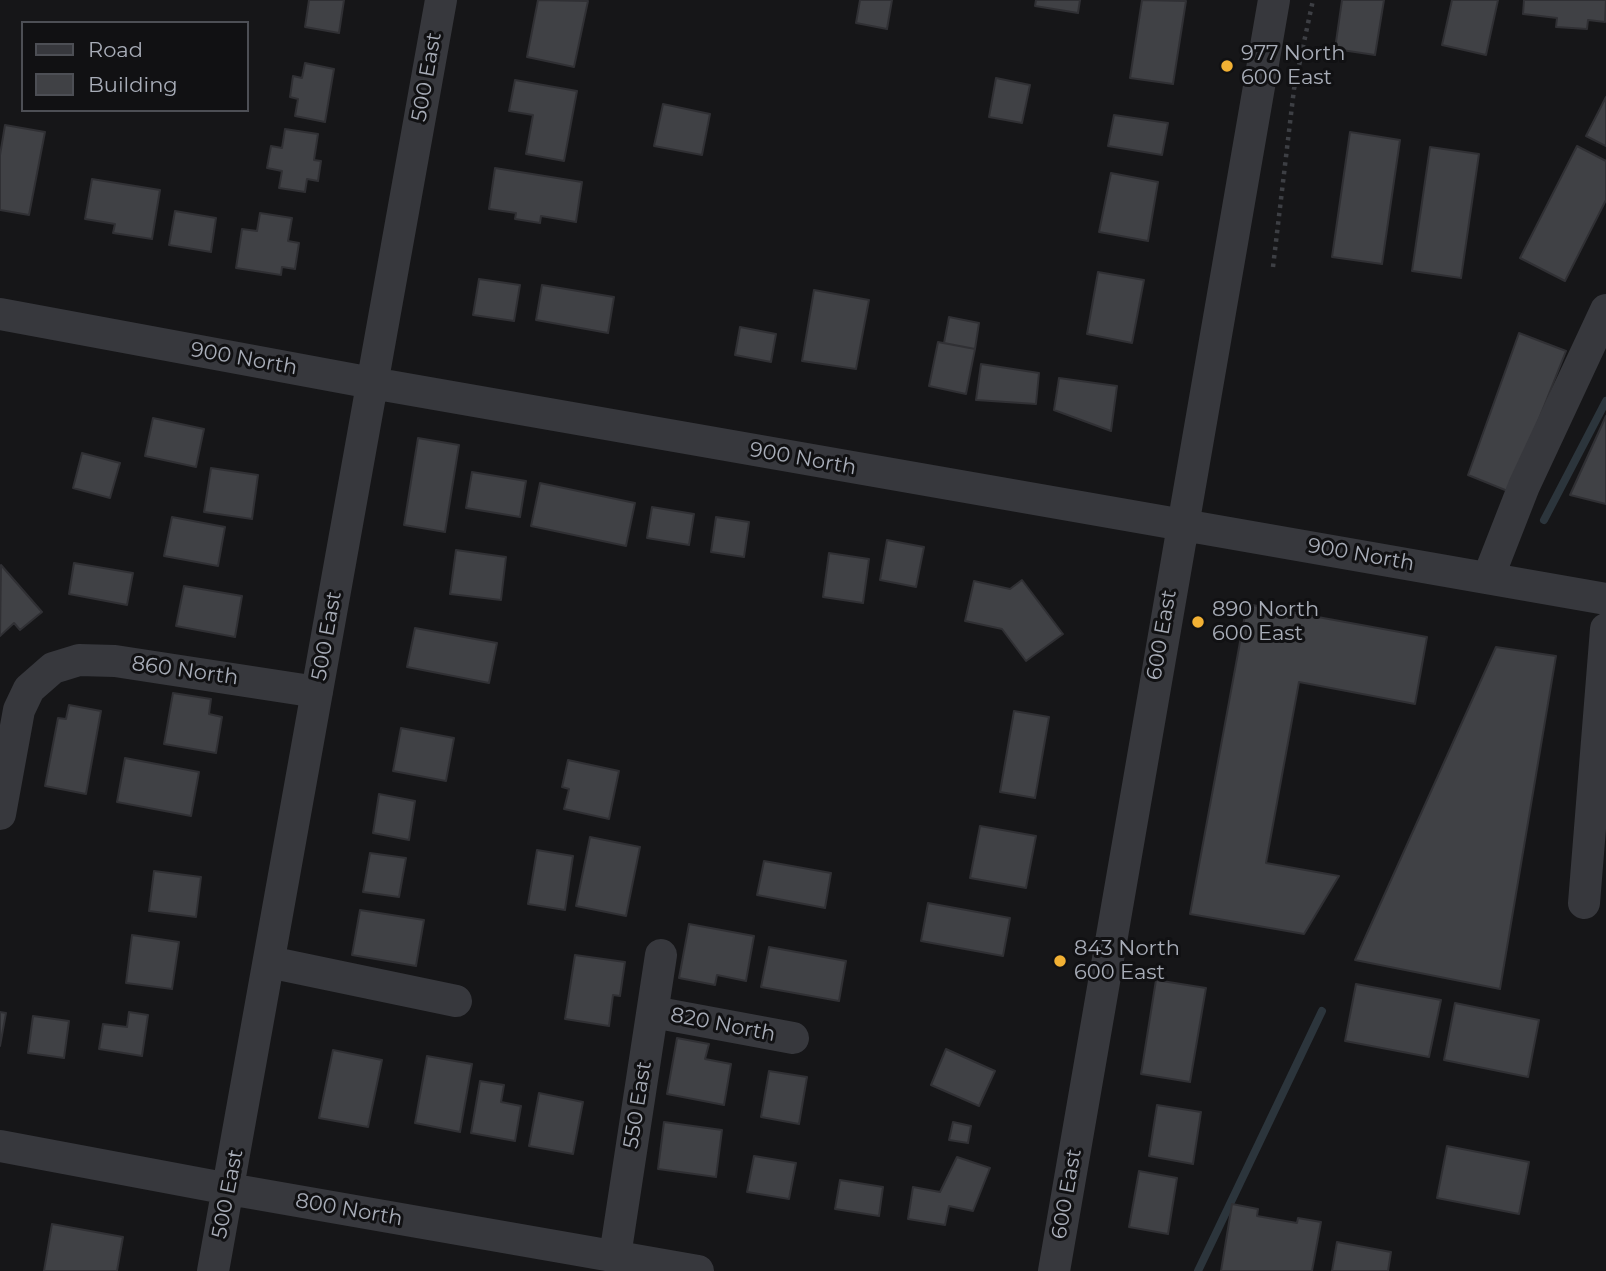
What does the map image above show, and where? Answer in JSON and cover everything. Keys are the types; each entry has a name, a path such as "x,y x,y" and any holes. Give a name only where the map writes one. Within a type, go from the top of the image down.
{"street":[{"name":"500 East","path":"213,1271 441,0"},
{"name":"600 East","path":"1054,1271 1274,0"},
{"path":"1488,578 1524,486 1606,310"},
{"name":"900 North","path":"0,314 372,383 1606,599"},
{"path":"1584,904 1606,629"},
{"name":"860 North","path":"0,814 19,710 29,689 53,668 79,660 115,661 317,692"},
{"name":"550 East","path":"615,1256 662,954"},
{"path":"269,962 456,1001"},
{"name":"820 North","path":"653,1012 793,1038"},
{"name":"800 North","path":"0,1146 698,1271"}],"path":[{"path":"1273,267 1294,89 1313,0"}],"building":[{"path":"309,0 344,0 339,33 305,27"},
{"path":"538,0 588,1 574,67 527,57"},
{"path":"860,0 892,0 887,29 856,23"},
{"path":"1036,0 1080,0 1078,13 1035,6"},
{"path":"1142,0 1186,1 1173,84 1130,78"},
{"path":"1342,0 1384,0 1375,55 1335,49"},
{"path":"1452,0 1498,0 1486,55 1442,45"},
{"path":"1524,0 1606,0 1605,22 1588,20 1587,29 1556,27 1557,18 1523,14"},
{"path":"305,63 334,69 325,122 295,116 298,99 290,97 293,76 302,78"},
{"path":"996,78 1030,85 1022,123 989,117"},
{"path":"515,80 577,91 564,161 526,154 533,115 509,111"},
{"path":"1606,97 1606,146 1586,136"},
{"path":"663,104 710,114 702,155 654,146"},
{"path":"1114,115 1168,123 1162,155 1108,146"},
{"path":"5,125 45,132 29,215 0,210 0,155"},
{"path":"285,129 318,134 314,160 321,161 318,181 307,179 305,192 279,188 282,171 267,168 271,146 282,148"},
{"path":"1350,132 1400,140 1382,264 1332,257"},
{"path":"1577,146 1606,161 1606,200 1565,281 1520,258"},
{"path":"1430,147 1479,154 1461,278 1412,271"},
{"path":"495,168 582,182 576,222 541,216 540,223 515,219 516,213 489,209"},
{"path":"1111,173 1158,182 1148,241 1099,232"},
{"path":"92,179 160,190 152,239 113,233 115,224 85,219"},
{"path":"175,211 216,218 211,252 169,245"},
{"path":"260,213 292,218 288,241 299,243 295,269 282,267 281,275 236,268 242,229 257,231"},
{"path":"1098,272 1144,280 1132,343 1087,334"},
{"path":"479,279 520,285 514,321 473,315"},
{"path":"542,285 614,297 608,333 536,320"},
{"path":"814,290 869,300 856,369 802,361"},
{"path":"949,317 979,323 975,349 944,343"},
{"path":"740,327 776,334 771,362 735,355"},
{"path":"1519,333 1566,351 1510,492 1468,475"},
{"path":"938,342 975,349 966,394 929,386"},
{"path":"981,364 1039,373 1036,404 976,400"},
{"path":"1059,378 1117,386 1111,431 1054,410"},
{"path":"1606,416 1606,504 1570,495"},
{"path":"153,418 204,429 196,467 145,456"},
{"path":"418,438 459,445 445,532 404,525"},
{"path":"82,453 120,463 110,498 73,488"},
{"path":"211,468 258,475 252,519 204,512"},
{"path":"472,472 526,481 520,517 466,508"},
{"path":"540,483 635,503 626,546 531,526"},
{"path":"652,507 694,514 689,545 647,538"},
{"path":"172,517 225,527 218,566 164,556"},
{"path":"716,517 749,522 744,557 711,552"},
{"path":"887,540 924,547 916,587 880,580"},
{"path":"456,550 506,557 501,600 450,594"},
{"path":"829,553 869,559 863,603 823,597"},
{"path":"74,563 133,573 127,605 69,594"},
{"path":"1,565 42,612 20,630 14,623 0,636"},
{"path":"1022,580 1063,634 1026,661 1002,629 965,621 974,581 1010,589"},
{"path":"184,586 242,596 235,637 176,626"},
{"path":"1247,604 1427,637 1415,704 1299,682 1266,863 1339,876 1304,934 1190,914"},
{"path":"415,628 497,643 489,683 407,667"},
{"path":"1496,647 1556,656 1500,989 1355,960"},
{"path":"173,693 211,699 209,714 222,717 216,753 164,744"},
{"path":"69,705 101,711 86,794 45,786 58,718 66,719"},
{"path":"1014,711 1049,717 1035,798 1000,792"},
{"path":"401,728 454,738 446,781 393,771"},
{"path":"125,758 199,772 191,816 117,802"},
{"path":"568,760 619,771 609,819 564,809 569,789 562,787"},
{"path":"379,794 415,801 409,840 373,833"},
{"path":"980,826 1036,836 1026,888 970,878"},
{"path":"590,837 640,847 626,916 576,906"},
{"path":"537,850 573,856 565,910 528,904"},
{"path":"370,853 406,858 399,897 363,892"},
{"path":"764,861 831,873 825,908 757,895"},
{"path":"154,871 201,877 196,917 149,911"},
{"path":"928,903 1010,918 1003,956 921,941"},
{"path":"360,910 424,920 416,966 352,955"},
{"path":"689,924 754,936 746,981 717,975 715,985 679,978"},
{"path":"132,935 179,942 172,989 126,983"},
{"path":"769,947 846,961 839,1001 761,987"},
{"path":"575,955 625,962 620,996 613,995 609,1026 565,1019"},
{"path":"1156,980 1206,988 1190,1082 1141,1074"},
{"path":"1356,984 1441,1000 1429,1057 1345,1041"},
{"path":"1455,1003 1539,1020 1528,1077 1444,1060"},
{"path":"0,1012 6,1013 0,1046"},
{"path":"129,1012 148,1015 142,1056 99,1049 103,1024 127,1027"},
{"path":"33,1016 69,1021 64,1058 28,1053"},
{"path":"677,1038 709,1044 705,1059 731,1064 724,1105 667,1094"},
{"path":"946,1049 995,1071 979,1106 931,1085"},
{"path":"333,1050 382,1060 368,1127 319,1118"},
{"path":"427,1056 472,1064 460,1132 415,1123"},
{"path":"769,1071 807,1077 799,1124 761,1117"},
{"path":"480,1081 504,1085 501,1102 521,1106 515,1141 471,1133"},
{"path":"539,1093 583,1102 573,1154 529,1146"},
{"path":"1157,1105 1201,1112 1193,1164 1149,1156"},
{"path":"664,1122 722,1130 716,1177 658,1169"},
{"path":"953,1122 971,1126 968,1143 949,1140"},
{"path":"1447,1146 1529,1162 1519,1214 1437,1198"},
{"path":"754,1156 796,1163 789,1199 747,1192"},
{"path":"957,1157 990,1168 973,1211 949,1206 945,1225 908,1219 913,1187 940,1192"},
{"path":"1139,1171 1177,1178 1168,1234 1129,1227"},
{"path":"840,1180 883,1187 879,1216 835,1209"},
{"path":"1232,1204 1258,1209 1257,1216 1297,1223 1298,1218 1321,1222 1312,1271 1221,1271"},
{"path":"52,1224 123,1237 117,1271 44,1271"},
{"path":"1337,1242 1391,1252 1388,1271 1332,1271"}],"waterway":[{"path":"1544,520 1606,401"},
{"path":"1198,1271 1322,1011"}],"place":[{"name":"977 North 600 East","path":"1227,66"},
{"name":"890 North 600 East","path":"1198,622"},
{"name":"843 North 600 East","path":"1060,961"}]}
